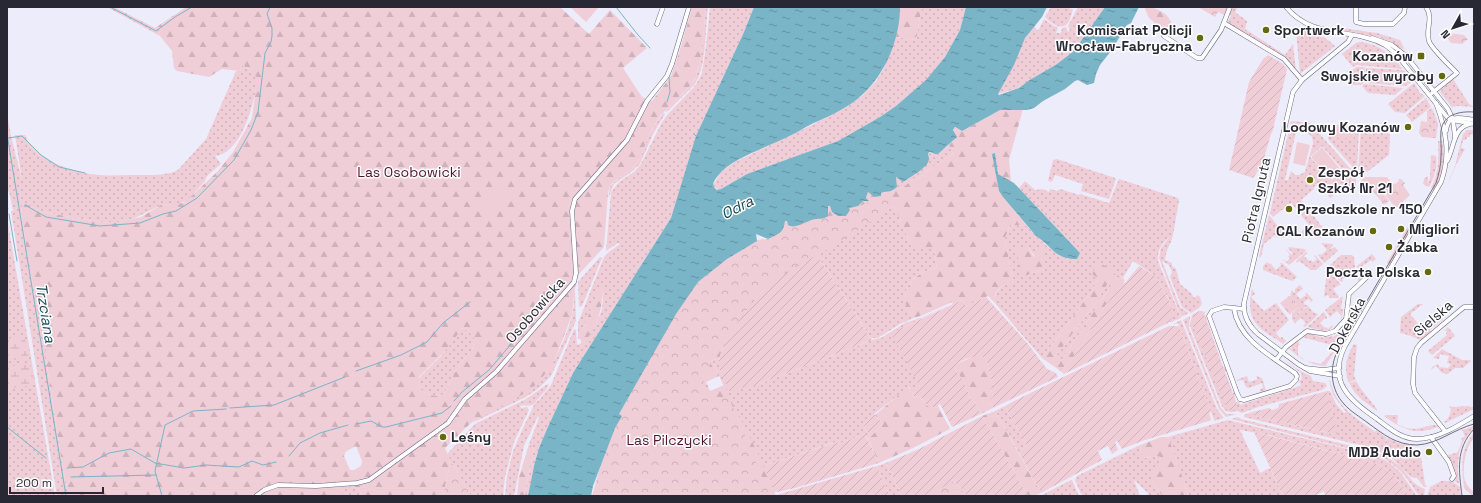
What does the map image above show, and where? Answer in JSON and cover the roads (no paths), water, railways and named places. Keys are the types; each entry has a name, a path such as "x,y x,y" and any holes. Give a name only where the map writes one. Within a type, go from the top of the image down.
{"street":[{"path":"657,24 663,7"},
{"name":"Osobowicka","path":"256,496 264,490 278,485 316,486 357,483 369,480 448,423 465,399 491,377 514,352 574,282 576,273 572,211 575,199 627,140 647,101 667,76 675,56 689,7"},
{"path":"1164,36 1197,58 1202,58 1220,32 1230,7"},
{"path":"1286,7 1294,16 1311,27 1381,40 1392,45 1404,54 1446,107 1458,118 1473,123"},
{"path":"1356,7 1356,23 1392,24 1404,13 1405,7"},
{"path":"1426,7 1430,13 1428,36 1430,44 1457,73 1430,95"},
{"path":"1224,23 1284,59 1302,80"},
{"path":"1352,35 1380,43 1394,52 1452,120 1473,123"},
{"name":"Piotra Ignuta","path":"1339,372 1314,372 1298,364 1253,330 1247,320 1244,309 1246,291 1293,92 1302,80 1348,42 1352,35"},
{"path":"1401,60 1404,54"},
{"path":"1436,103 1446,134"},
{"name":"Dokerska","path":"1339,372 1340,358 1345,346 1440,185 1451,154 1455,137 1452,120 1446,107"},
{"path":"1446,134 1446,126 1452,120 1458,118"},
{"path":"1455,137 1459,130 1464,126 1473,123"},
{"name":"Dokerska","path":"1446,134 1447,162"},
{"name":"Dokerska","path":"1282,352 1307,331 1326,334 1335,332 1346,319 1349,294 1369,275"},
{"name":"Sielska","path":"1445,431 1415,393 1413,384 1414,357 1417,348 1421,343 1464,306 1474,307"},
{"path":"1234,309 1238,322 1245,334 1254,343 1296,375 1297,378 1290,386 1244,400 1240,399 1237,393 1209,316 1212,311 1220,308 1244,309"},
{"path":"1276,360 1282,352"},
{"name":"Piotra Ignuta","path":"1305,368 1339,372"},
{"path":"1339,372 1345,391 1353,402 1392,430 1409,438 1419,439 1431,437 1474,416"},
{"path":"1431,437 1449,462 1454,476 1452,479"}],"water":[{"name":"Odra","path":"754,7 900,7 894,43 885,65 871,86 857,100 836,113 733,163 727,167 714,181 713,185 717,190 747,174 838,141 896,106 926,80 945,57 960,30 966,7 1047,7 1042,17 1025,38 1014,65 998,94 999,95 1019,88 1070,54 1076,48 1105,7 1139,7 1131,23 1127,25 1111,51 1100,65 1094,83 1087,85 1078,80 1034,108 1027,110 1000,110 962,131 955,127 953,130 957,137 938,154 928,153 928,162 922,169 903,182 896,177 897,187 891,191 881,193 881,196 875,197 868,192 866,198 869,201 863,201 858,206 849,208 850,210 846,216 838,216 832,212 830,206 828,206 828,216 824,218 812,220 798,226 788,225 787,221 785,221 782,231 768,239 756,234 757,241 727,259 698,282 676,314 619,414 622,416 615,428 593,486 591,496 528,496 539,448 573,373 671,218 696,136"},
{"path":"995,153 998,174 1014,183 1080,253 1077,259 1063,257 1054,252 1036,236 1003,197 999,191 992,154"}],"waterway":[{"path":"110,7 156,31 192,7"},
{"path":"25,205 46,217 100,226 140,223 163,214 176,211 197,198 234,160 251,130 258,112 265,53 271,42 272,36 272,28 267,14 270,7"},
{"path":"616,7 650,48"},
{"path":"667,102 670,92 669,77"},
{"name":"Trzciana","path":"7,134 66,496"},
{"path":"8,138 22,136 41,155 59,167 85,173"},
{"path":"9,214 17,261"},
{"path":"356,371 401,355 427,342 443,323 470,302"},
{"path":"454,401 462,392 489,370 517,337"},
{"path":"230,408 274,405 345,377"},
{"path":"356,424 371,421 382,427 386,427 442,413 451,406"},
{"path":"162,496 155,471 165,425 193,411 226,409"},
{"path":"289,456 300,443 320,433 348,425"},
{"path":"7,427 46,458"},
{"path":"67,468 83,467 109,453 131,449 155,463 184,468 206,465 239,467 252,461 263,465 276,462"},
{"path":"71,477 156,475"}],"tram line":[{"path":"1474,112 1463,112 1453,115 1449,117 1442,125 1441,163 1436,183 1337,352 1334,359 1332,372 1336,392 1344,404 1352,412 1396,441 1409,445 1425,444 1474,424"},
{"path":"1462,496 1459,469 1461,452 1464,444 1474,429"}],"place":[{"name":"Sportwerk","path":"1266,30"},
{"name":"Komisariat Policji Wrocław-Fabryczna","path":"1200,38"},
{"name":"Kozanów","path":"1421,56"},
{"name":"Swojskie wyroby","path":"1442,76"},
{"name":"Lodowy Kozanów","path":"1408,127"},
{"name":"Zespół Szkół Nr 21","path":"1310,180"},
{"name":"Przedszkole nr 150","path":"1289,209"},
{"name":"Migliori","path":"1401,229"},
{"name":"CAL Kozanów","path":"1373,231"},
{"name":"Żabka","path":"1389,247"},
{"name":"Poczta Polska","path":"1428,272"},
{"name":"Leśny","path":"443,437"},
{"name":"MDB Audio","path":"1429,452"}],"park label":[{"name":"Las Osobowicki","path":"409,172"},
{"name":"Las Pilczycki","path":"669,440"}]}
